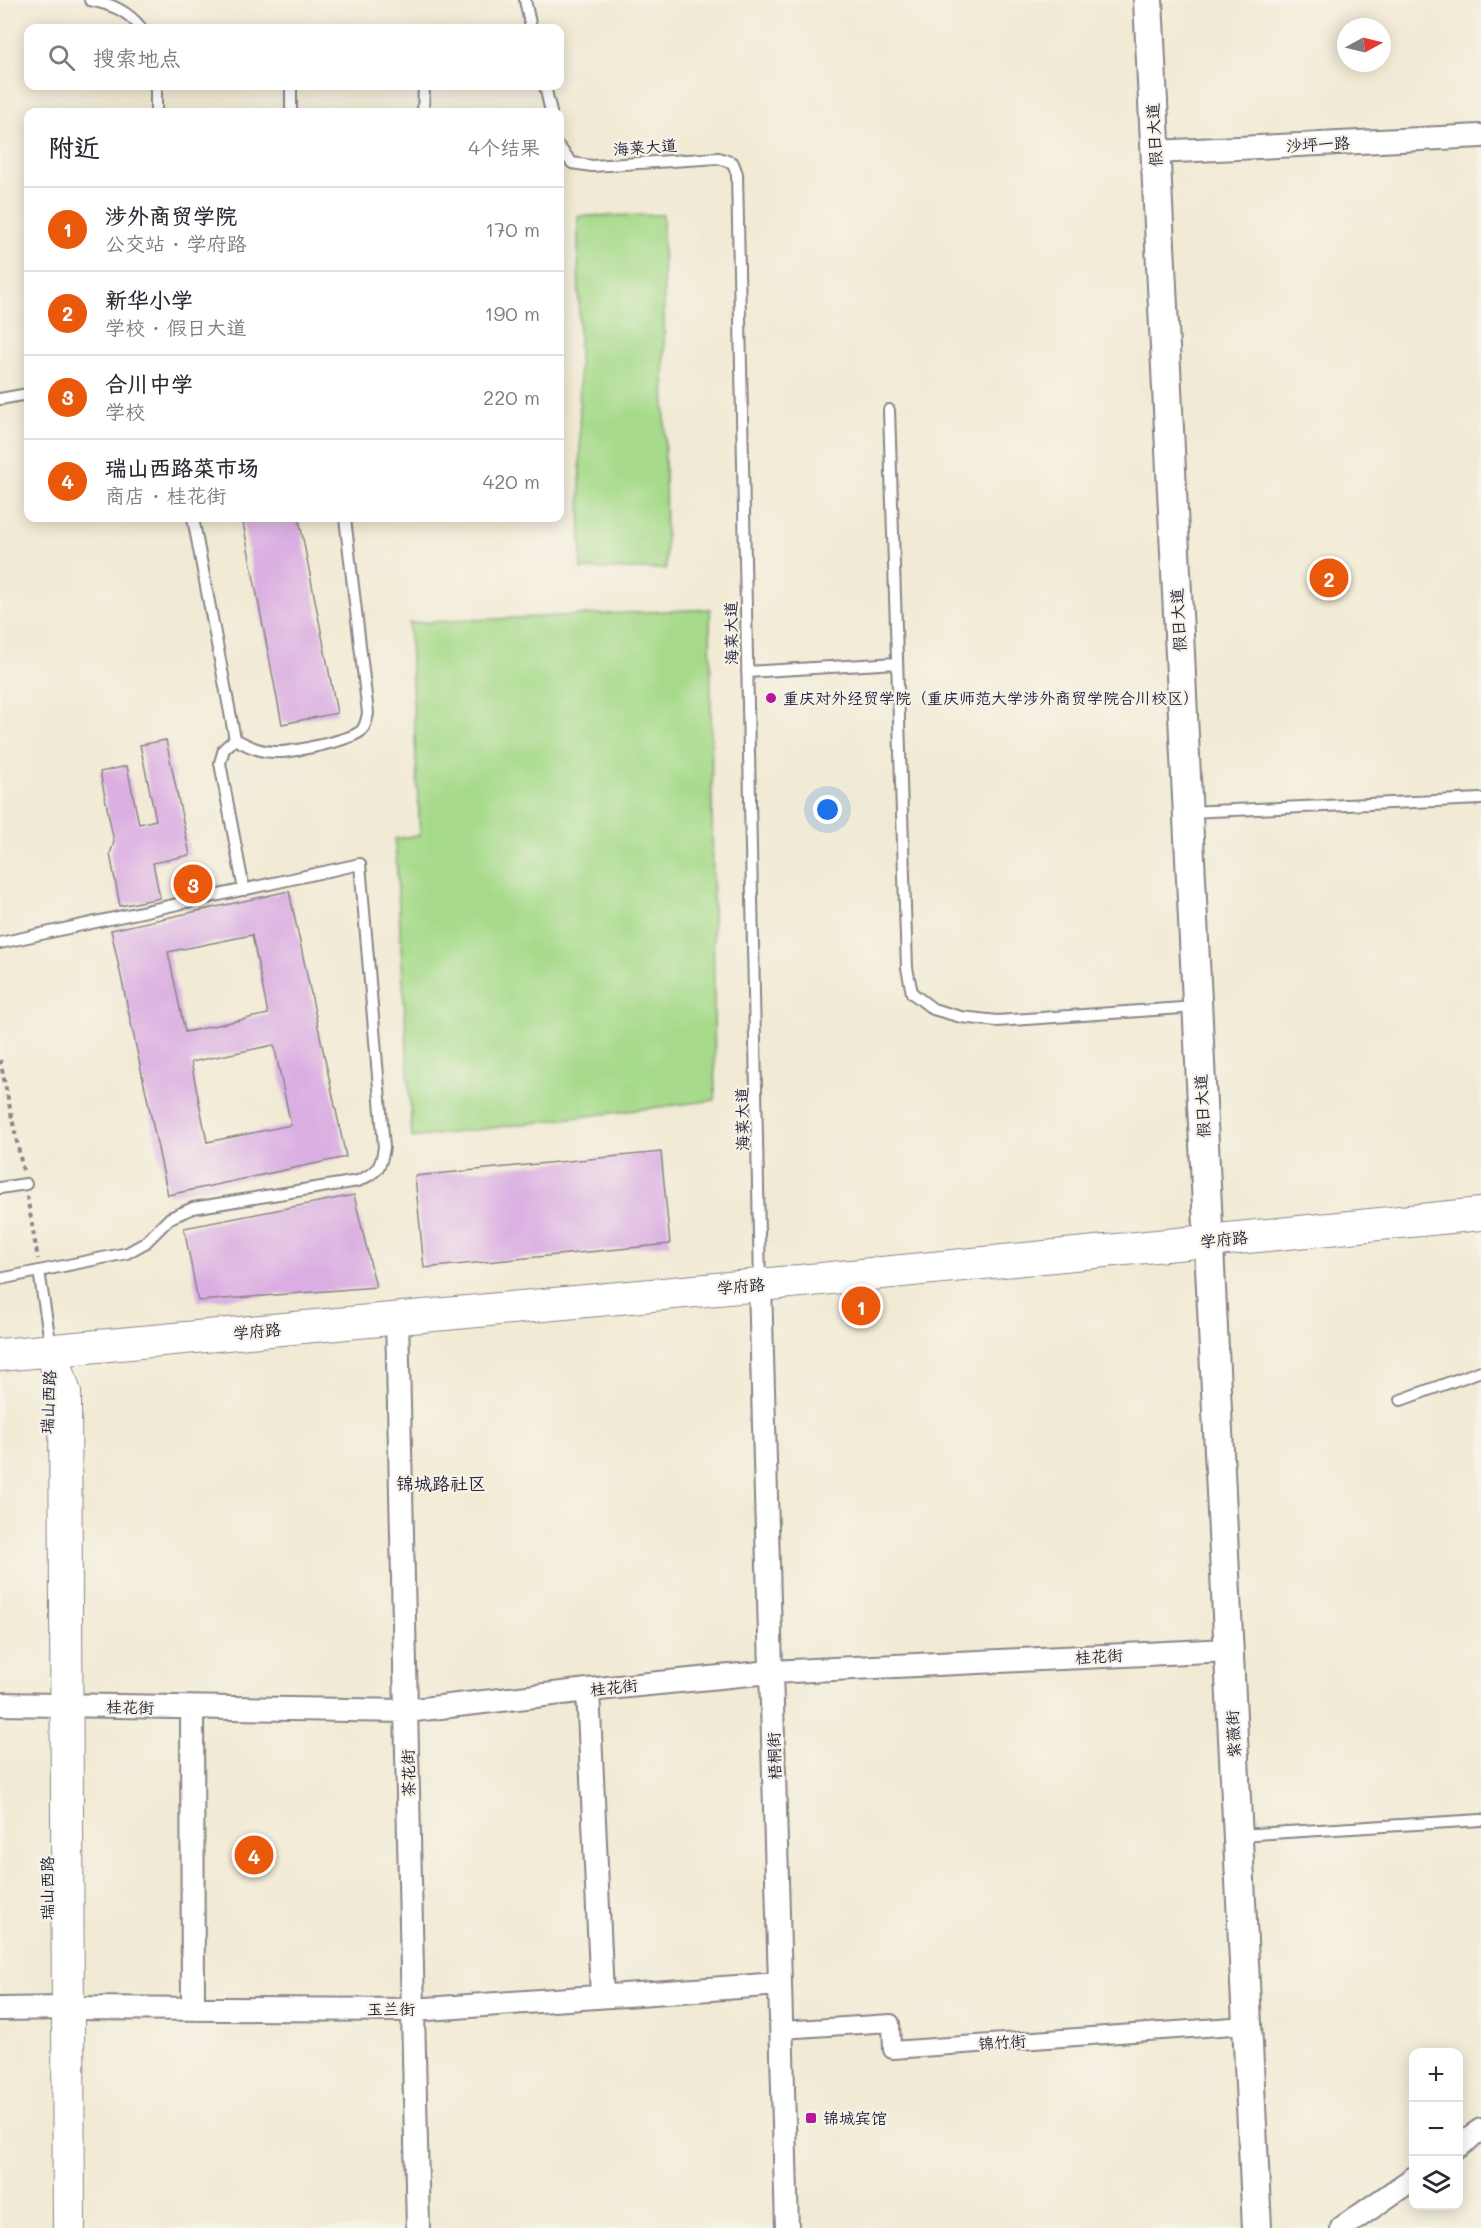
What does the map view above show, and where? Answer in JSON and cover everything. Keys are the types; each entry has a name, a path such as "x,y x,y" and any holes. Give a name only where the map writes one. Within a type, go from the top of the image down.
{"main road":[{"name":"学府路","path":"0,1355 760,1285 1481,1214"},
{"name":"瑞山西路","path":"47,2228 57,2008 56,1705 46,1394 51,1350"},
{"name":"瑞山西路","path":"57,2008 69,2228"}],"street":[{"name":"假日大道","path":"1148,0 1208,1241"},
{"name":"沙坪一路","path":"1155,152 1481,136"},
{"name":"紫薇街","path":"1208,1241 1257,2228"},
{"name":"梧桐街","path":"760,1285 787,2228"},
{"name":"茶花街","path":"397,1318 418,2228"},
{"name":"桂花街","path":"0,1704 406,1711 771,1672 1228,1650"},
{"path":"588,1690 602,1996"},
{"path":"192,1708 193,2008"},
{"name":"玉兰街","path":"0,2009 413,2010 780,1984"},
{"name":"锦竹街","path":"781,2030 891,2023 892,2050 1247,2025"},
{"path":"1463,2143 1481,2130"},
{"path":"1342,2228 1409,2181"}],"lane":[{"path":"90,0 110,4 133,18 138,24"},
{"path":"525,0 530,24"},
{"path":"156,90 156,108"},
{"path":"291,90 291,108"},
{"path":"423,108 424,90"},
{"path":"546,90 550,108"},
{"name":"海莱大道","path":"564,153 572,163 592,166 719,158 733,163 737,174 760,1285"},
{"path":"0,399 24,395"},
{"path":"889,410 907,968 912,993 933,1009 961,1017 997,1021 1197,1007"},
{"path":"194,522 235,739"},
{"path":"235,739 255,749 277,753 347,739 361,731 367,723 368,713 345,522"},
{"path":"747,672 897,663"},
{"path":"235,739 224,749 220,763 244,890"},
{"path":"1187,812 1481,799"},
{"path":"0,943 360,864 384,1147 382,1164 372,1174 358,1181 193,1208 170,1218 145,1243 127,1253 0,1279"},
{"path":"0,1188 26,1184"},
{"path":"39,1271 51,1350"},
{"path":"1401,1400 1481,1371"},
{"path":"1237,1835 1481,1820"}],"path":[{"path":"0,1060 26,1184 39,1271"}],"green space":[{"path":"663,215 666,569 581,569 578,216"},
{"path":"710,609 715,1100 412,1138 395,839 420,835 409,623"}],"building":[{"path":"243,522 300,522 337,713 282,724"},
{"path":"166,740 190,855 153,863 160,898 120,906 110,854 114,842 100,772 127,766 139,824 156,820 140,745"},
{"path":"289,891 346,1157 168,1195 111,930","holes":["252,935 268,1014 185,1032 168,952","274,1045 291,1125 207,1142 191,1062"]},
{"path":"661,1152 670,1244 424,1268 415,1176"},
{"path":"354,1195 376,1287 198,1301 184,1228"}],"place":[{"name":"新华小学","path":"1329,578"},
{"name":"重庆对外经贸学院（重庆师范大学涉外商贸学院合川校区）","path":"771,698"},
{"name":"合川中学","path":"193,884"},
{"name":"涉外商贸学院","path":"861,1306"},
{"name":"瑞山西路菜市场","path":"254,1855"},
{"name":"锦城宾馆","path":"811,2118"}],"district":[{"name":"锦城路社区","path":"441,1484"}]}
